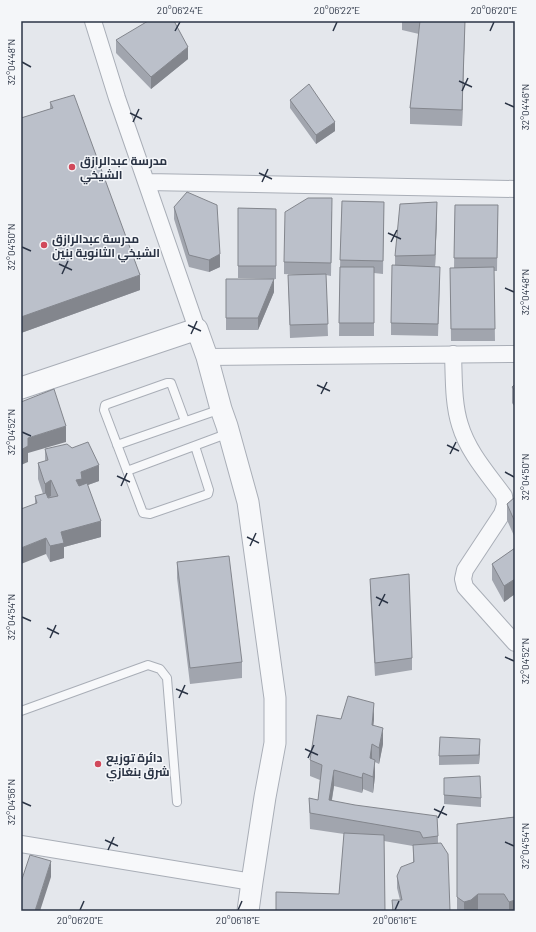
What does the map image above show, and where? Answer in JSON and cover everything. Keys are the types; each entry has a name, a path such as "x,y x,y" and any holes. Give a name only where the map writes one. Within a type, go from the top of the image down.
{"street":[{"path":"96,22 117,98 207,358 248,502 275,698 275,743 265,797 248,911"},
{"path":"147,182 515,189"},
{"path":"21,388 197,328"},
{"path":"453,354 456,403 460,426 470,450 504,496 505,505 502,514 465,570 463,578 465,587 515,644"},
{"path":"207,358 515,354"},
{"path":"21,844 252,882"}],"lane":[{"path":"185,421 170,383 105,405 104,410 143,513 150,514 208,494 209,490 194,446"},
{"path":"117,445 221,409"},
{"path":"127,471 229,433"},
{"path":"21,711 148,665 160,668 167,678 177,802"}],"building":[{"path":"148,21 174,21 188,47 151,77 116,40"},
{"path":"420,21 465,21 462,110 410,108"},
{"path":"309,84 335,122 316,135 290,100"},
{"path":"74,95 140,275 21,317 21,118 53,108 50,102"},
{"path":"187,192 217,205 220,254 209,260 189,255 174,207"},
{"path":"308,198 332,198 331,263 284,262 285,212"},
{"path":"342,201 384,202 383,261 340,260"},
{"path":"437,202 435,255 395,256 400,204"},
{"path":"455,205 498,205 497,258 454,258"},
{"path":"238,208 276,209 276,266 238,266"},
{"path":"392,265 440,267 438,324 391,323"},
{"path":"340,267 374,267 374,323 339,323"},
{"path":"494,267 495,329 451,329 450,268"},
{"path":"326,274 328,324 290,325 288,275"},
{"path":"226,279 274,279 258,318 226,318"},
{"path":"515,384 515,391 512,387"},
{"path":"54,389 66,426 28,438 28,446 21,450 21,402"},
{"path":"88,442 99,465 81,472 82,479 76,480 79,486 87,483 101,521 61,532 64,543 50,546 46,538 21,548 21,509 37,503 35,496 46,493 48,498 58,496 51,480 45,484 38,463 48,460 45,449 67,444 72,448"},
{"path":"515,497 515,522 507,504"},
{"path":"515,548 515,579 504,586 492,564"},
{"path":"229,556 242,662 190,668 177,562"},
{"path":"409,574 412,658 375,663 370,579"},
{"path":"348,696 374,703 372,725 383,728 379,748 372,744 370,758 375,760 373,777 363,773 362,778 334,770 329,800 437,816 438,836 423,838 420,832 310,813 309,798 318,800 322,765 310,760 317,715 341,719"},
{"path":"440,737 480,739 479,755 439,756"},
{"path":"480,776 481,798 444,795 444,778"},
{"path":"515,817 515,900 509,902 504,894 478,894 471,900 464,902 457,897 457,824"},
{"path":"344,833 384,835 385,911 276,911 276,892 339,894"},
{"path":"441,843 448,854 450,911 393,911 392,900 402,900 397,876 401,867 414,862 413,845"},
{"path":"30,855 51,861 35,911 21,911 21,882"}],"place":[{"name":"مدرسة عبدالرازق الشيخي","path":"72,167"},
{"name":"مدرسة عبدالرازق الشيخي الثانوية بنين","path":"44,245"},
{"name":"دائرة توزيع شرق بنغازي","path":"98,764"}]}
